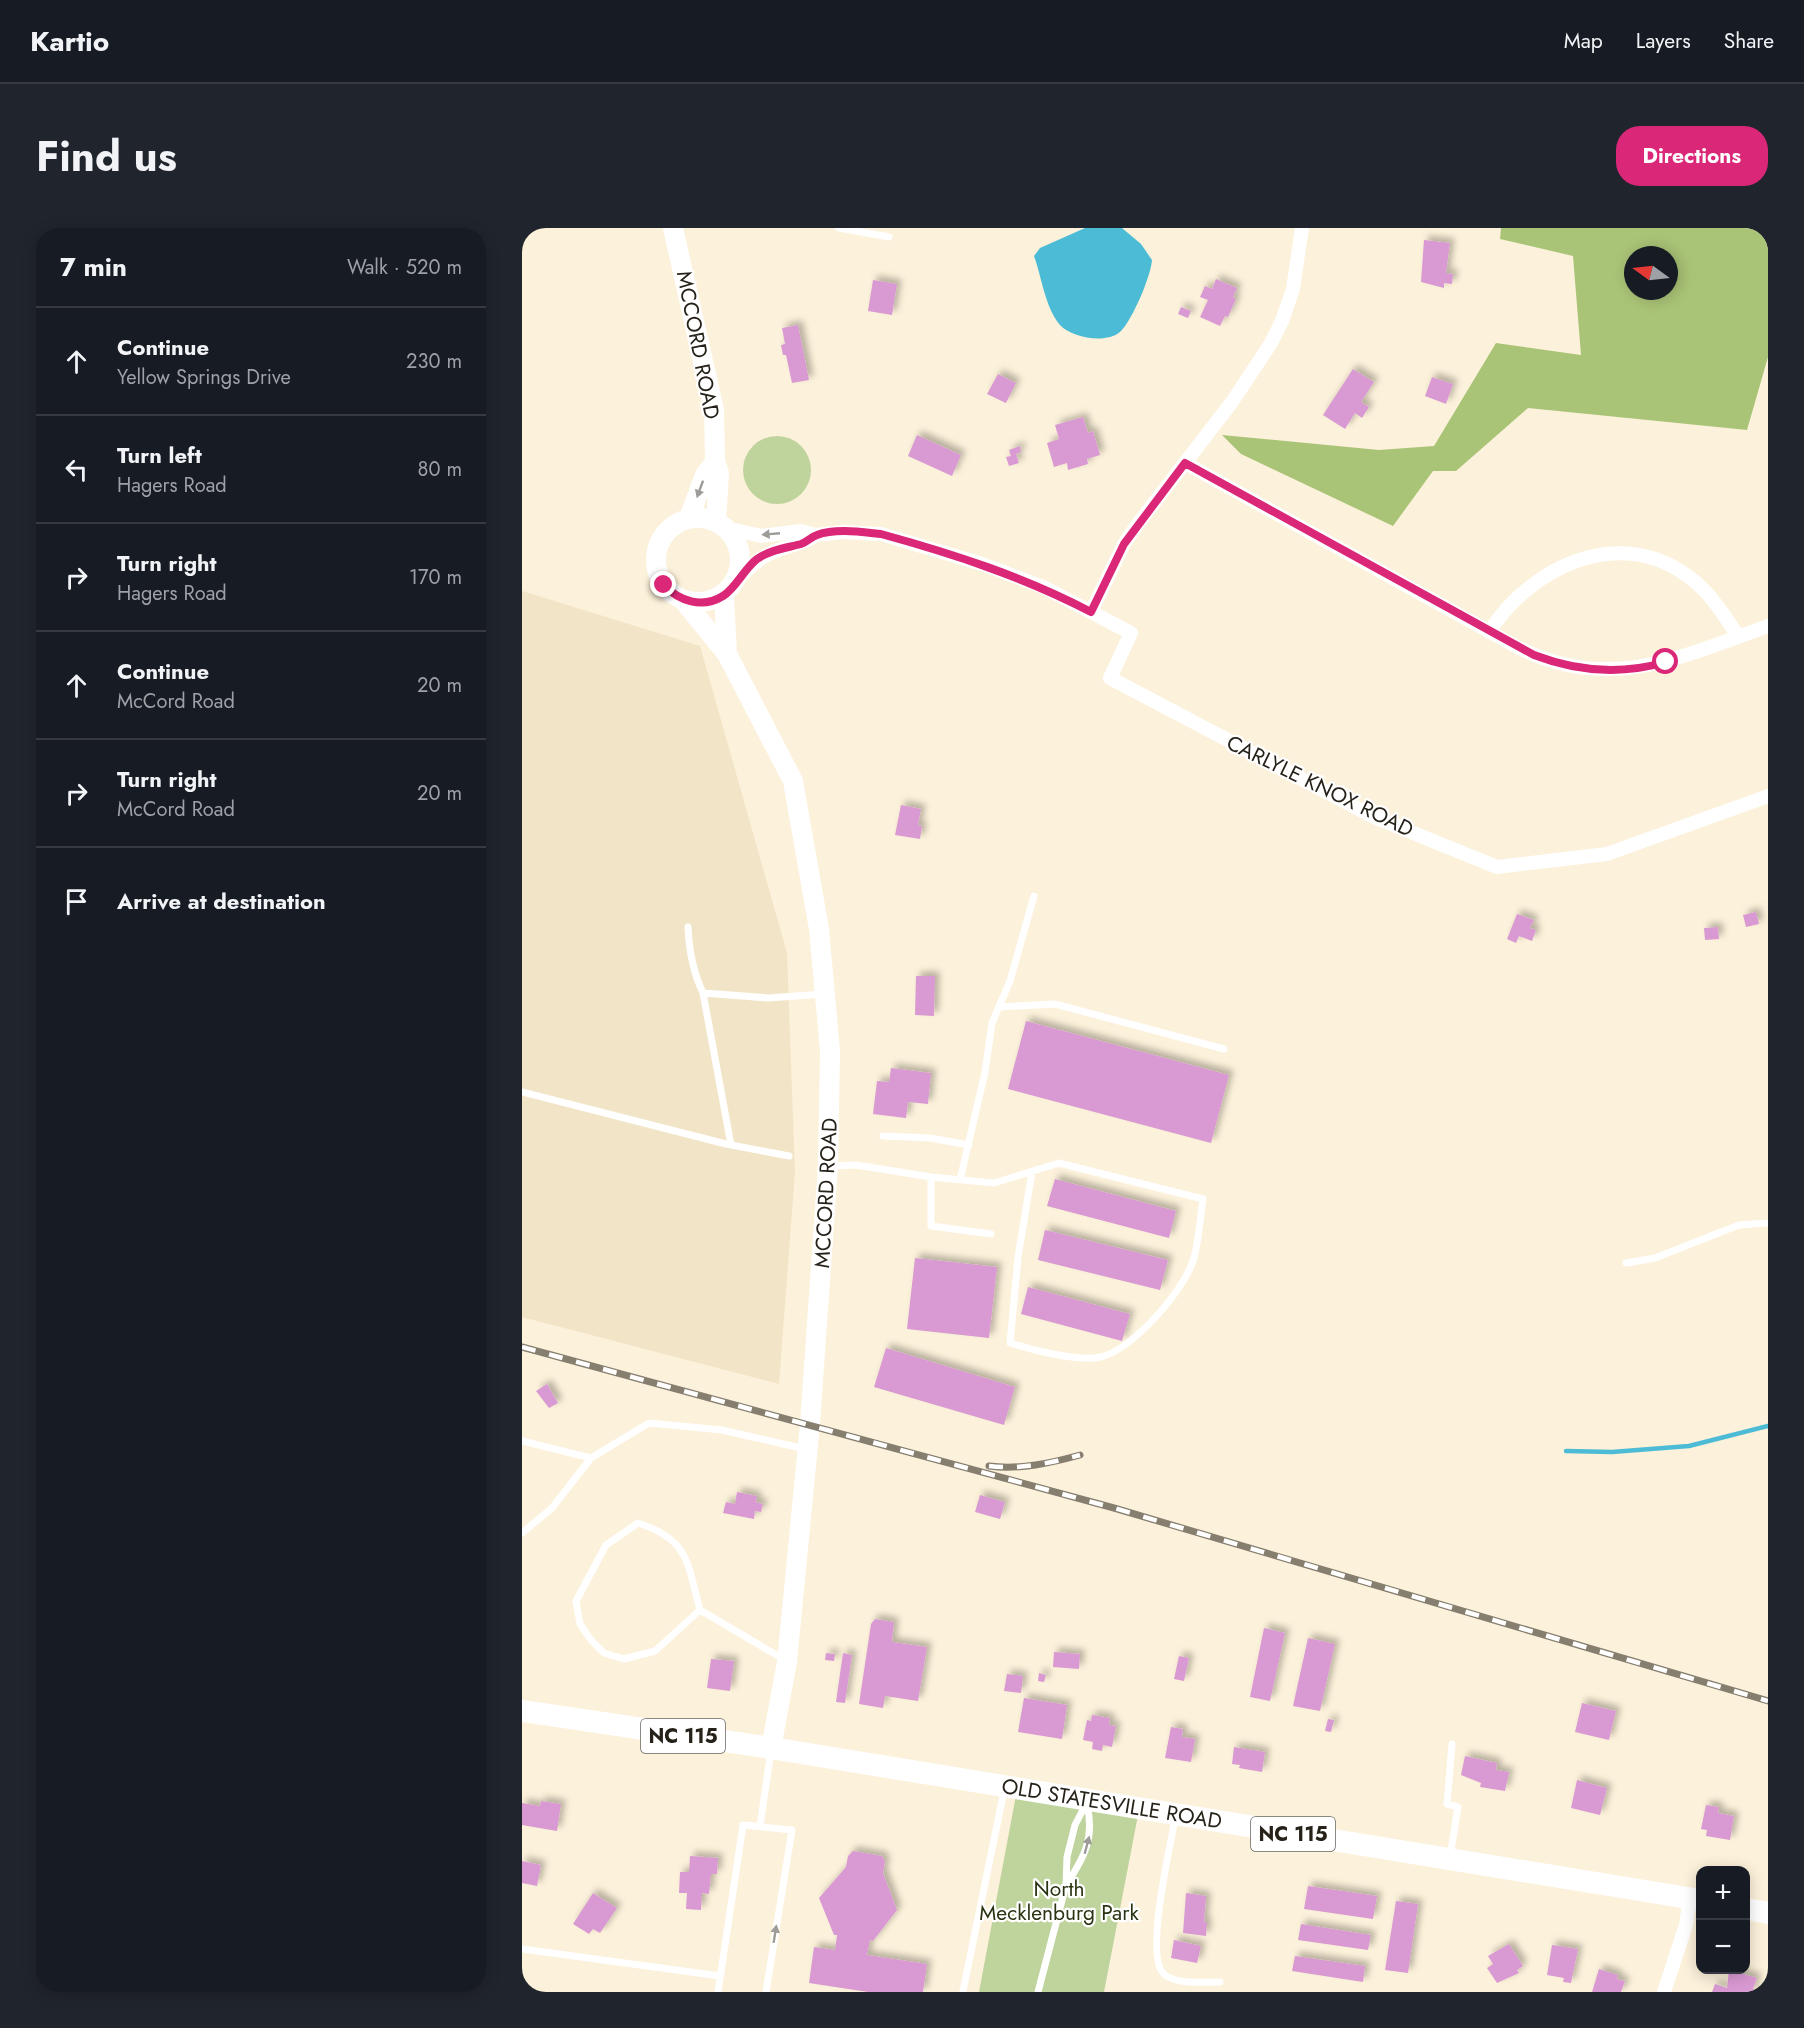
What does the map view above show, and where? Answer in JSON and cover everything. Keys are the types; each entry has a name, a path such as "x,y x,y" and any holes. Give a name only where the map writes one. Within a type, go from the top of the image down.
{"main road":[{"name":"OLD STATESVILLE ROAD","path":"522,1711 771,1748 1695,1899"},
{"path":"1750,1910 1768,1913"}],"street":[{"name":"MCCORD ROAD","path":"673,228 714,410 715,462 719,473 721,525 736,542 741,560 729,589 727,654"},
{"path":"715,462 705,475 689,518 761,536 801,531 816,535 842,531 881,534 944,551 1042,587 1091,612 1124,544 1251,376 1279,328 1293,289 1302,228"},
{"path":"1185,463 1489,632 1550,661 1599,670 1649,667 1768,626"},
{"name":"MCCORD ROAD","path":"689,518 665,532 657,562 664,585 683,600 704,622 727,654 793,782 819,929 825,994 831,1101 828,1166 807,1449 787,1662 771,1748"},
{"path":"683,600 707,602 729,589 757,559 779,549 805,543 816,535"},
{"path":"1489,632 1520,594 1545,575 1575,561 1618,553 1654,559 1687,575 1709,595 1738,636"},
{"name":"CARLYLE KNOX ROAD","path":"1091,612 1131,633 1110,678 1374,818 1497,867 1607,854 1768,796"},
{"path":"1664,1992 1695,1899"}],"lane":[{"path":"839,228 889,237"},
{"path":"960,1180 969,1145 992,1023 1010,981 1034,896"},
{"path":"688,927 695,977 703,993 731,1145"},
{"path":"703,993 769,998 825,994"},
{"path":"1000,1007 1055,1004 1224,1049"},
{"path":"522,1092 731,1145 789,1156"},
{"path":"883,1136 930,1138 969,1145"},
{"path":"828,1166 856,1165 931,1177 994,1183 1059,1163 1203,1199 1193,1259 1173,1297 1133,1340 1119,1350 1099,1357 1041,1352 1010,1343 1018,1257 1032,1172"},
{"path":"931,1177 931,1226 991,1234"},
{"path":"1626,1263 1655,1258 1739,1225 1768,1223"},
{"path":"522,1533 552,1508 591,1458 649,1423 722,1430 807,1449"},
{"path":"522,1441 591,1458"},
{"path":"700,1610 655,1651 624,1659 604,1653 591,1640 580,1624 576,1601 606,1545 638,1523 663,1532 684,1552 700,1610 787,1662"},
{"path":"1450,1860 1458,1807 1447,1804 1452,1744"},
{"path":"760,1826 771,1748"},
{"path":"963,1991 1005,1788"},
{"path":"1066,1885 1083,1860 1092,1825 1087,1801"},
{"path":"1038,1992 1066,1885 1067,1857 1075,1825 1087,1801"},
{"path":"1175,1815 1156,1938 1158,1965 1165,1975 1178,1980 1220,1982"},
{"path":"718,1992 743,1825 792,1830 766,1992"},
{"path":"522,1949 720,1976"}],"shaded area":[{"path":"522,591 700,646 787,953 795,1172 779,1384 522,1317"}],"green space":[{"path":"1501,228 1768,228 1768,357 1747,430 1528,408 1456,471 1433,471 1393,526 1241,454 1222,435 1379,450 1434,446 1496,343 1581,355 1573,256 1500,239"},
{"path":"777,436 790,439 801,446 808,457 811,470 808,483 801,494 790,501 777,504 764,501 753,494 746,483 743,470 746,457 753,446 764,439"},
{"name":"North Mecklenburg Park","path":"1017,1790 1139,1810 1104,1992 979,1992"}],"water":[{"path":"1085,228 1122,228 1141,244 1152,260 1145,287 1130,318 1120,332 1106,338 1081,336 1065,330 1060,325 1047,301 1034,256 1040,248"}],"building":[{"path":"1424,240 1450,243 1446,273 1453,274 1452,284 1444,283 1444,288 1421,282"},
{"path":"1216,279 1237,288 1233,297 1236,299 1228,317 1225,316 1220,326 1200,317 1208,300 1200,297 1205,286 1212,289"},
{"path":"873,280 897,284 892,315 868,311"},
{"path":"1181,307 1191,311 1188,318 1178,314"},
{"path":"798,325 809,380 792,383 786,355 783,355 781,345 785,344 782,328"},
{"path":"1353,369 1374,382 1361,402 1369,407 1362,418 1355,413 1345,429 1323,415"},
{"path":"998,374 1016,383 1006,403 987,394"},
{"path":"1432,377 1453,384 1446,404 1425,396"},
{"path":"1083,417 1088,433 1093,431 1100,455 1087,459 1088,464 1068,470 1067,463 1054,467 1047,443 1059,439 1055,425"},
{"path":"917,435 961,455 952,476 908,456"},
{"path":"1020,446 1021,452 1016,454 1019,463 1009,466 1006,457 1011,456 1009,450"},
{"path":"901,805 921,809 918,825 922,826 920,839 895,835"},
{"path":"1756,912 1759,924 1746,927 1743,915"},
{"path":"1517,914 1534,920 1530,928 1536,930 1532,941 1519,936 1516,943 1507,939"},
{"path":"1718,927 1719,939 1705,940 1704,928"},
{"path":"916,976 935,976 934,1016 915,1015"},
{"path":"1026,1021 1229,1075 1211,1143 1008,1089"},
{"path":"891,1068 931,1073 928,1104 908,1102 906,1118 873,1114 877,1081 889,1082"},
{"path":"1055,1179 1176,1211 1169,1238 1047,1206"},
{"path":"1045,1230 1168,1260 1160,1290 1038,1260"},
{"path":"915,1258 997,1267 989,1338 907,1329"},
{"path":"1028,1287 1130,1314 1122,1341 1021,1314"},
{"path":"886,1348 1015,1387 1004,1425 874,1387"},
{"path":"547,1384 558,1403 549,1408 536,1391"},
{"path":"737,1492 757,1496 756,1502 763,1504 761,1512 755,1511 754,1519 723,1513 726,1502 735,1504"},
{"path":"980,1495 1005,1502 1000,1519 975,1512"},
{"path":"875,1619 894,1622 892,1642 927,1647 918,1701 885,1696 883,1708 859,1704 871,1624"},
{"path":"1264,1628 1285,1633 1270,1701 1250,1697"},
{"path":"1308,1638 1335,1644 1320,1711 1293,1706"},
{"path":"1054,1652 1080,1654 1079,1669 1053,1667"},
{"path":"826,1653 835,1654 834,1661 825,1660"},
{"path":"843,1653 852,1655 845,1703 836,1702"},
{"path":"1179,1656 1189,1658 1184,1681 1174,1679"},
{"path":"711,1659 734,1661 730,1691 707,1688"},
{"path":"1039,1673 1046,1675 1044,1682 1038,1681"},
{"path":"1007,1674 1023,1676 1021,1693 1004,1691"},
{"path":"1024,1698 1067,1705 1062,1739 1018,1732"},
{"path":"1582,1703 1616,1711 1609,1740 1575,1732"},
{"path":"1092,1715 1110,1718 1109,1725 1116,1726 1112,1747 1103,1745 1102,1751 1092,1749 1093,1742 1083,1740 1087,1720 1091,1721"},
{"path":"1328,1719 1334,1720 1331,1732 1325,1731"},
{"path":"1171,1727 1183,1729 1182,1737 1195,1739 1191,1762 1165,1758"},
{"path":"1234,1747 1265,1752 1262,1772 1239,1768 1240,1765 1232,1764"},
{"path":"1465,1756 1497,1763 1496,1770 1509,1772 1505,1791 1480,1787 1481,1783 1461,1775"},
{"path":"1577,1780 1607,1788 1600,1815 1571,1808"},
{"path":"541,1801 561,1804 557,1831 522,1825 522,1803 540,1806"},
{"path":"1706,1805 1719,1807 1718,1813 1734,1816 1730,1840 1706,1836 1707,1830 1701,1829"},
{"path":"853,1851 882,1856 885,1861 883,1873 897,1910 873,1941 870,1940 867,1955 927,1964 923,1992 868,1992 809,1983 814,1947 835,1950 837,1935 834,1935 819,1898 846,1867 848,1856"},
{"path":"690,1856 718,1858 717,1874 711,1874 709,1894 702,1893 701,1910 686,1909 687,1893 679,1893 680,1872 689,1872"},
{"path":"522,1861 541,1865 537,1886 522,1883"},
{"path":"1308,1886 1377,1896 1373,1919 1304,1909"},
{"path":"593,1893 617,1908 600,1933 593,1929 589,1934 573,1924"},
{"path":"1186,1893 1206,1896 1204,1922 1207,1922 1206,1936 1183,1933"},
{"path":"1396,1901 1418,1904 1408,1973 1385,1970"},
{"path":"1301,1924 1371,1935 1368,1950 1298,1940"},
{"path":"1174,1940 1201,1946 1197,1963 1171,1958"},
{"path":"1509,1944 1523,1966 1517,1970 1519,1973 1497,1983 1487,1968 1493,1964 1488,1956"},
{"path":"1552,1945 1578,1949 1571,1983 1563,1982 1564,1978 1547,1975"},
{"path":"1295,1956 1365,1966 1363,1982 1292,1971"},
{"path":"1599,1969 1618,1975 1617,1979 1625,1981 1621,1992 1592,1992"},
{"path":"1729,1974 1743,1974 1757,1978 1753,1989 1760,1992 1712,1992 1715,1984 1727,1988"}],"waterway":[{"path":"1566,1451 1612,1452 1689,1446 1768,1426"}],"railway":[{"path":"522,1347 1114,1508 1768,1701"},
{"path":"989,1466 1035,1465 1080,1455"}],"route":[{"path":"664,585 683,600 695,603 707,602 724,596 757,559 779,549 805,543 816,535 842,531 881,534 944,551 1042,587 1091,612 1124,544 1185,463 1534,655 1566,666 1616,671 1649,667 1666,662"}]}
